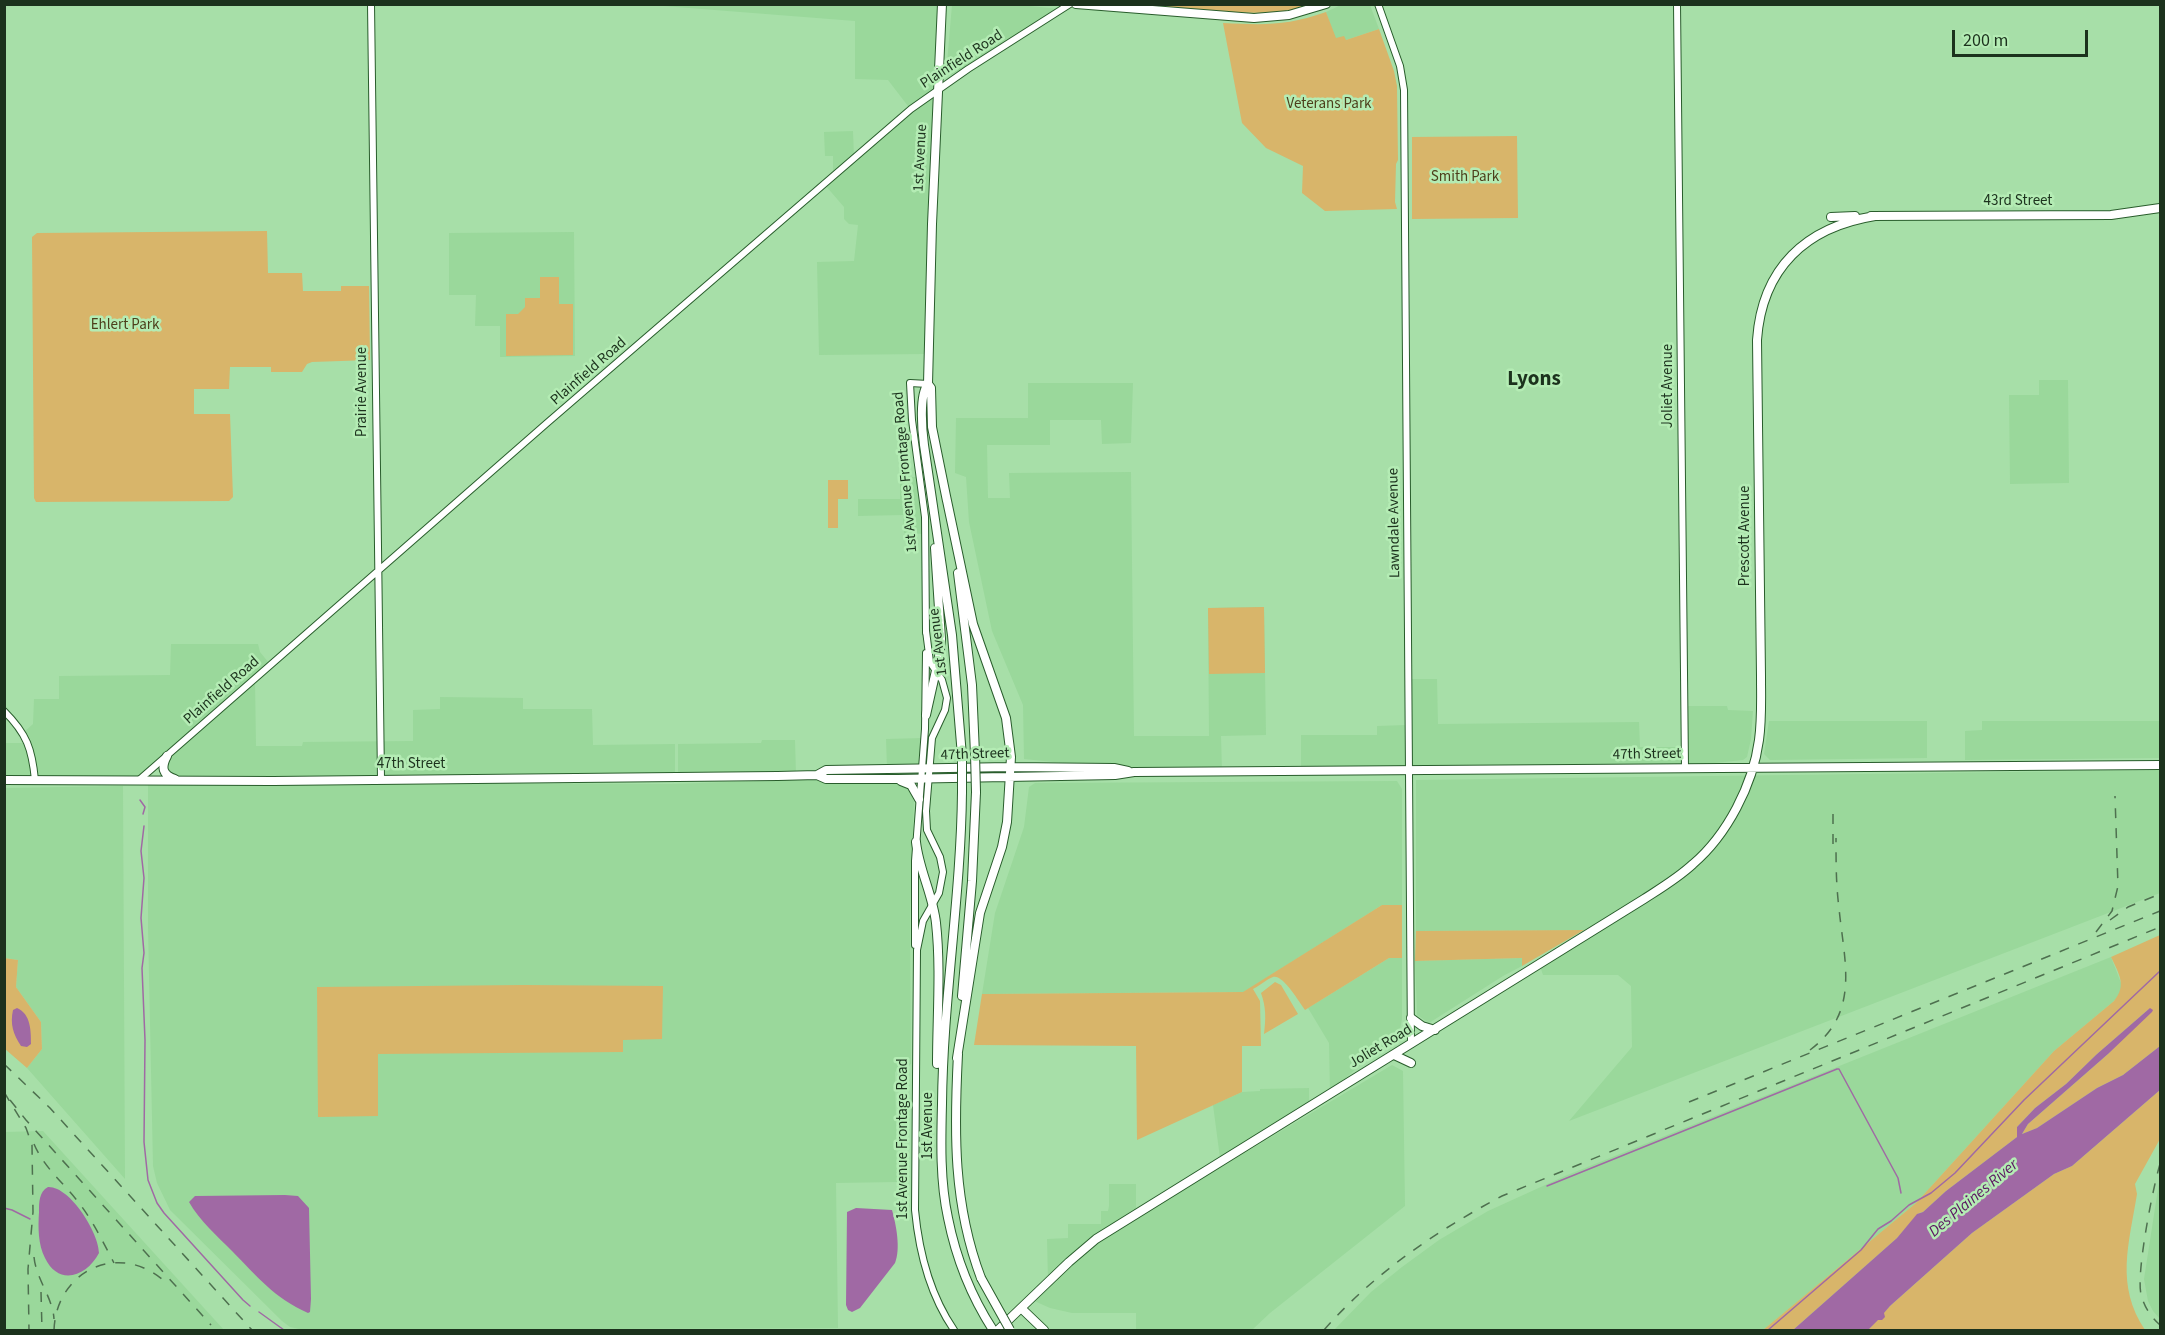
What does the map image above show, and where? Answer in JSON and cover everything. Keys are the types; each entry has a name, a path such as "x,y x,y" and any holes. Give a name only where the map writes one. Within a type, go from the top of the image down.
{"main road":[{"name":"1st Avenue","path":"942,4 932,224 928,384 924,391 922,420 954,651 962,756 959,865 943,1062 942,1148 946,1211 956,1251 965,1277 993,1330"},
{"path":"1076,4 1254,18 1289,15 1326,4"},
{"name":"43rd Street","path":"1875,216 2111,214 2160,208"},
{"path":"1831,217 1875,216"},
{"name":"Prescott Avenue","path":"1753,767 1759,742 1761,713 1757,340 1762,305 1779,271 1802,246 1831,227 1875,216"},
{"name":"1st Avenue","path":"928,384 931,388 933,427 946,496 970,659 975,754 976,792 972,881 957,1058 958,1182 966,1233 981,1278 1010,1330"},
{"path":"926,714 940,650 941,624 930,485"},
{"path":"946,496 973,624 1006,718 1010,749 1009,798 1005,836 980,913 957,1058"},
{"path":"1010,749 1016,759 1026,765 1055,768"},
{"path":"167,756 164,772 178,780"},
{"name":"47th Street","path":"1010,771 1040,775 1115,775 1134,772 2160,765"},
{"name":"Joliet Road","path":"998,1330 1096,1239 1435,1030 1663,887 1695,864 1730,818 1753,767"},
{"name":"47th Street","path":"817,775 826,771 925,774 1055,768 1114,768 1134,772"},
{"name":"47th Street","path":"4,780 817,775 826,778 898,779 925,774"},
{"path":"1009,798 1017,783 1040,775"},
{"path":"898,779 911,785 919,799"},
{"path":"915,842 920,866 933,904 937,936 938,1090 942,1148"},
{"path":"1411,1018 1422,1026 1435,1030"},
{"path":"1394,1055 1411,1063"},
{"path":"1021,1308 1044,1330"}],"street":[{"name":"Prairie Avenue","path":"371,4 381,779"},
{"name":"Plainfield Road","path":"139,780 886,130 938,89 1070,4"},
{"name":"Lawndale Avenue","path":"1378,4 1400,66 1404,90 1411,1044"},
{"name":"Joliet Avenue","path":"1677,4 1685,768"},
{"name":"1st Avenue Frontage Road","path":"916,975 920,931 927,912 941,887 943,872 940,857 927,830 925,517 912,420 910,383 928,384"},
{"name":"1st Avenue Frontage Road","path":"926,630 929,656 945,686 947,698 945,710 932,738 919,799 915,842 916,1221 922,1256 933,1288 940,1308 954,1330"},
{"path":"4,711 23,732 29,744 35,780"}],"shaded area":[{"path":"1009,4 1060,9 951,75 946,75 952,5"},
{"path":"651,5 941,5 927,354 819,355 817,262 854,261 858,225 849,224 844,219 844,207 825,185 833,178 833,156 825,156 824,132 853,131 854,157 911,110 888,80 855,79 855,21"},
{"path":"1341,5 1370,5 1379,29 1346,40 1335,39 1326,12"},
{"path":"574,232 575,356 500,357 500,326 475,326 476,295 449,295 449,233"},
{"path":"2039,380 2068,380 2069,483 2010,484 2009,395 2039,395"},
{"path":"1028,383 1133,383 1131,443 1102,444 1101,420 1050,420 1050,445 987,445 988,498 1010,498 1009,473 1131,472 1134,736 1209,736 1208,608 1264,607 1266,735 1221,736 1222,771 1134,770 1024,759 1023,705 992,631 969,522 966,477 955,473 956,418 1028,418"},
{"path":"900,477 919,477 924,534 904,533 903,515 858,516 858,499 900,499"},
{"path":"171,644 258,644 260,652 269,663 138,779 36,779 24,732 33,724 34,699 59,699 59,676 170,675"},
{"path":"1408,679 1437,679 1438,724 1639,722 1640,747 1683,747 1684,767 1301,770 1301,735 1377,735 1377,726 1407,725"},
{"path":"255,680 256,746 302,746 303,742 413,741 413,710 440,709 440,697 523,698 523,709 592,709 593,745 675,744 675,775 179,778 173,776 167,769 168,757"},
{"path":"1686,706 1727,706 1728,710 1753,711 1747,757 1743,760 1686,766"},
{"path":"1769,721 1927,721 1927,758 1770,760 1764,754"},
{"path":"1982,721 2160,721 2160,758 1965,760 1965,731 1982,730"},
{"path":"923,738 920,768 887,768 886,739"},
{"path":"762,740 795,740 796,774 678,775 678,744 761,743"},
{"path":"4,743 27,743 33,779 5,779"},
{"path":"2160,770 2160,893 1569,1121 1632,1047 1631,986 1618,975 1543,975 1540,966 1596,930 1416,931 1416,780"},
{"path":"816,779 898,783 909,790 914,801 910,917 911,1064 895,1072 897,1182 836,1183 838,1328 299,1329 290,1327 282,1321 170,1210 157,1183 153,1166 148,927 148,782 671,784"},
{"path":"1397,781 1402,789 1402,905 1382,905 1244,992 982,994 995,913 1024,827 1029,787 1035,783"},
{"path":"123,786 125,1179 27,1068 42,1049 41,1022 16,987 18,960 5,958 4,788"},
{"path":"2111,957 2121,983 2121,993 2114,1001 2054,1051 1916,1203 1763,1330 1334,1330 1371,1292 1402,1267 1439,1240 1488,1211 1565,1176"},
{"path":"1389,958 1402,958 1400,1029 1391,1044 1366,1060 1330,1092 1329,1043 1308,1008"},
{"path":"1523,958 1522,966 1429,1023 1417,1015 1415,961"},
{"path":"1392,1065 1403,1071 1405,1206 1270,1313 1252,1330 1136,1330 1136,1313 1072,1313 1050,1308 1032,1300 1100,1239"},
{"path":"1309,1088 1309,1105 1220,1158 1213,1105 1242,1092 1260,1091 1260,1089"},
{"path":"43,1131 224,1330 5,1330 5,1132"},
{"path":"2160,1176 2160,1319 2148,1301 2144,1279"},
{"path":"1109,1184 1136,1184 1136,1212 1048,1280 1047,1239 1068,1238 1068,1224 1101,1224 1101,1211 1108,1211 1109,1206"}],"green space":[{"path":"1143,5 1311,5 1293,10 1251,13"},
{"name":"Veterans Park","path":"1326,12 1336,38 1344,36 1346,40 1379,29 1397,86 1398,160 1395,202 1397,209 1325,211 1302,193 1303,166 1266,148 1242,123 1223,23 1275,24"},
{"name":"Smith Park","path":"1517,136 1518,218 1412,219 1412,137"},
{"name":"Ehlert Park","path":"267,231 268,273 302,273 303,291 341,291 341,286 369,286 370,360 312,362 307,364 302,372 271,372 271,367 230,367 229,389 194,389 194,414 230,414 233,497 229,501 36,502 34,498 32,237 37,233"},
{"path":"540,277 559,277 559,304 573,304 573,355 506,356 506,314 518,314 525,307 525,298 540,298"},
{"path":"828,480 848,480 848,499 838,499 838,528 828,528"},
{"path":"1264,607 1265,673 1209,674 1208,608"},
{"path":"1382,905 1402,905 1402,958 1389,958 1305,1010 1286,984 1277,977 1253,989 1260,1001 1261,1046 1242,1046 1242,1092 1137,1140 1136,1046 974,1045 982,994 1243,992"},
{"path":"1584,930 1522,966 1522,958 1415,961 1416,931"},
{"path":"2160,935 2160,1046 2123,1075 2097,1088 2037,1128 2022,1134 2028,1124 2108,1054 2150,1008 2066,1084 2035,1108 2017,1127 2017,1137 1919,1213 1897,1238 1793,1330 1763,1330 1916,1203 2054,1051 2114,1001 2121,985 2119,974 2111,957"},
{"path":"4,958 18,960 16,987 41,1022 42,1049 27,1068 5,1049"},
{"path":"1275,982 1281,985 1298,1014 1264,1034 1265,1013 1261,993"},
{"path":"663,986 662,1039 623,1040 623,1052 378,1054 378,1116 318,1117 317,987"},
{"path":"2160,1090 2160,1139 2135,1184 2137,1194 2128,1247 2127,1280 2130,1297 2145,1330 1868,1330 1890,1306 1972,1233 2054,1174 2072,1166"}],"water":[{"path":"17,1008 28,1019 31,1044 27,1047 21,1046 13,1029 13,1010"},
{"name":"Des Plaines River","path":"2150,1008 2152,1012 2028,1124 2022,1134 2037,1128 2097,1088 2123,1075 2160,1046 2160,1090 2072,1166 2054,1174 1972,1233 1890,1306 1884,1313 1885,1317 1878,1320 1868,1330 1793,1330 1897,1238 1917,1214 1923,1212 1946,1191 2017,1137 2017,1127 2035,1108 2066,1084"},
{"path":"48,1187 57,1189 74,1202 89,1223 98,1244 99,1253 94,1261 87,1268 73,1275 58,1273 51,1267 41,1247 39,1201 41,1194"},
{"path":"195,1196 298,1196 309,1208 311,1299 308,1313 267,1286 209,1228 189,1202"},
{"path":"856,1208 892,1210 898,1251 895,1263 860,1308 852,1312 846,1305 847,1212"}],"waterway":[{"path":"140,800 145,807 143,814"},
{"path":"144,826 141,851 144,878 141,918 144,953 142,968 145,1040 144,1142 148,1180 157,1203 164,1213 250,1306"},
{"path":"1768,1330 1861,1250 1878,1229 1909,1205 1931,1193 1955,1173 2024,1100 2160,971"},
{"path":"1547,1186 1839,1069 1898,1178 1901,1193"},
{"path":"4,1208 30,1219"},
{"path":"259,1312 284,1330"}],"railway":[{"path":"2096,932 2112,911 2118,886 2115,796"},
{"path":"1833,814 1833,847"},
{"path":"1810,1050 1826,1035 1837,1019 1846,985 1837,891 1836,838"},
{"path":"2110,920 2128,907 2160,894"},
{"path":"1689,1102 2160,911"},
{"path":"1324,1330 1384,1272 1453,1224 1502,1196 2160,927"},
{"path":"4,1064 50,1108 252,1330"},
{"path":"4,1092 26,1128 32,1145 33,1212 28,1269 29,1330"},
{"path":"10,1100 211,1325"},
{"path":"34,1144 49,1168 84,1210 114,1263"},
{"path":"2160,1164 2146,1230 2140,1283 2146,1307 2160,1325"},
{"path":"34,1257 54,1319"},
{"path":"54,1330 57,1310 65,1292 77,1278 92,1269 109,1263 127,1263 145,1269 163,1280"},
{"path":"41,1292 42,1330"}],"district":[{"name":"Lyons","path":"1534,380"}]}
